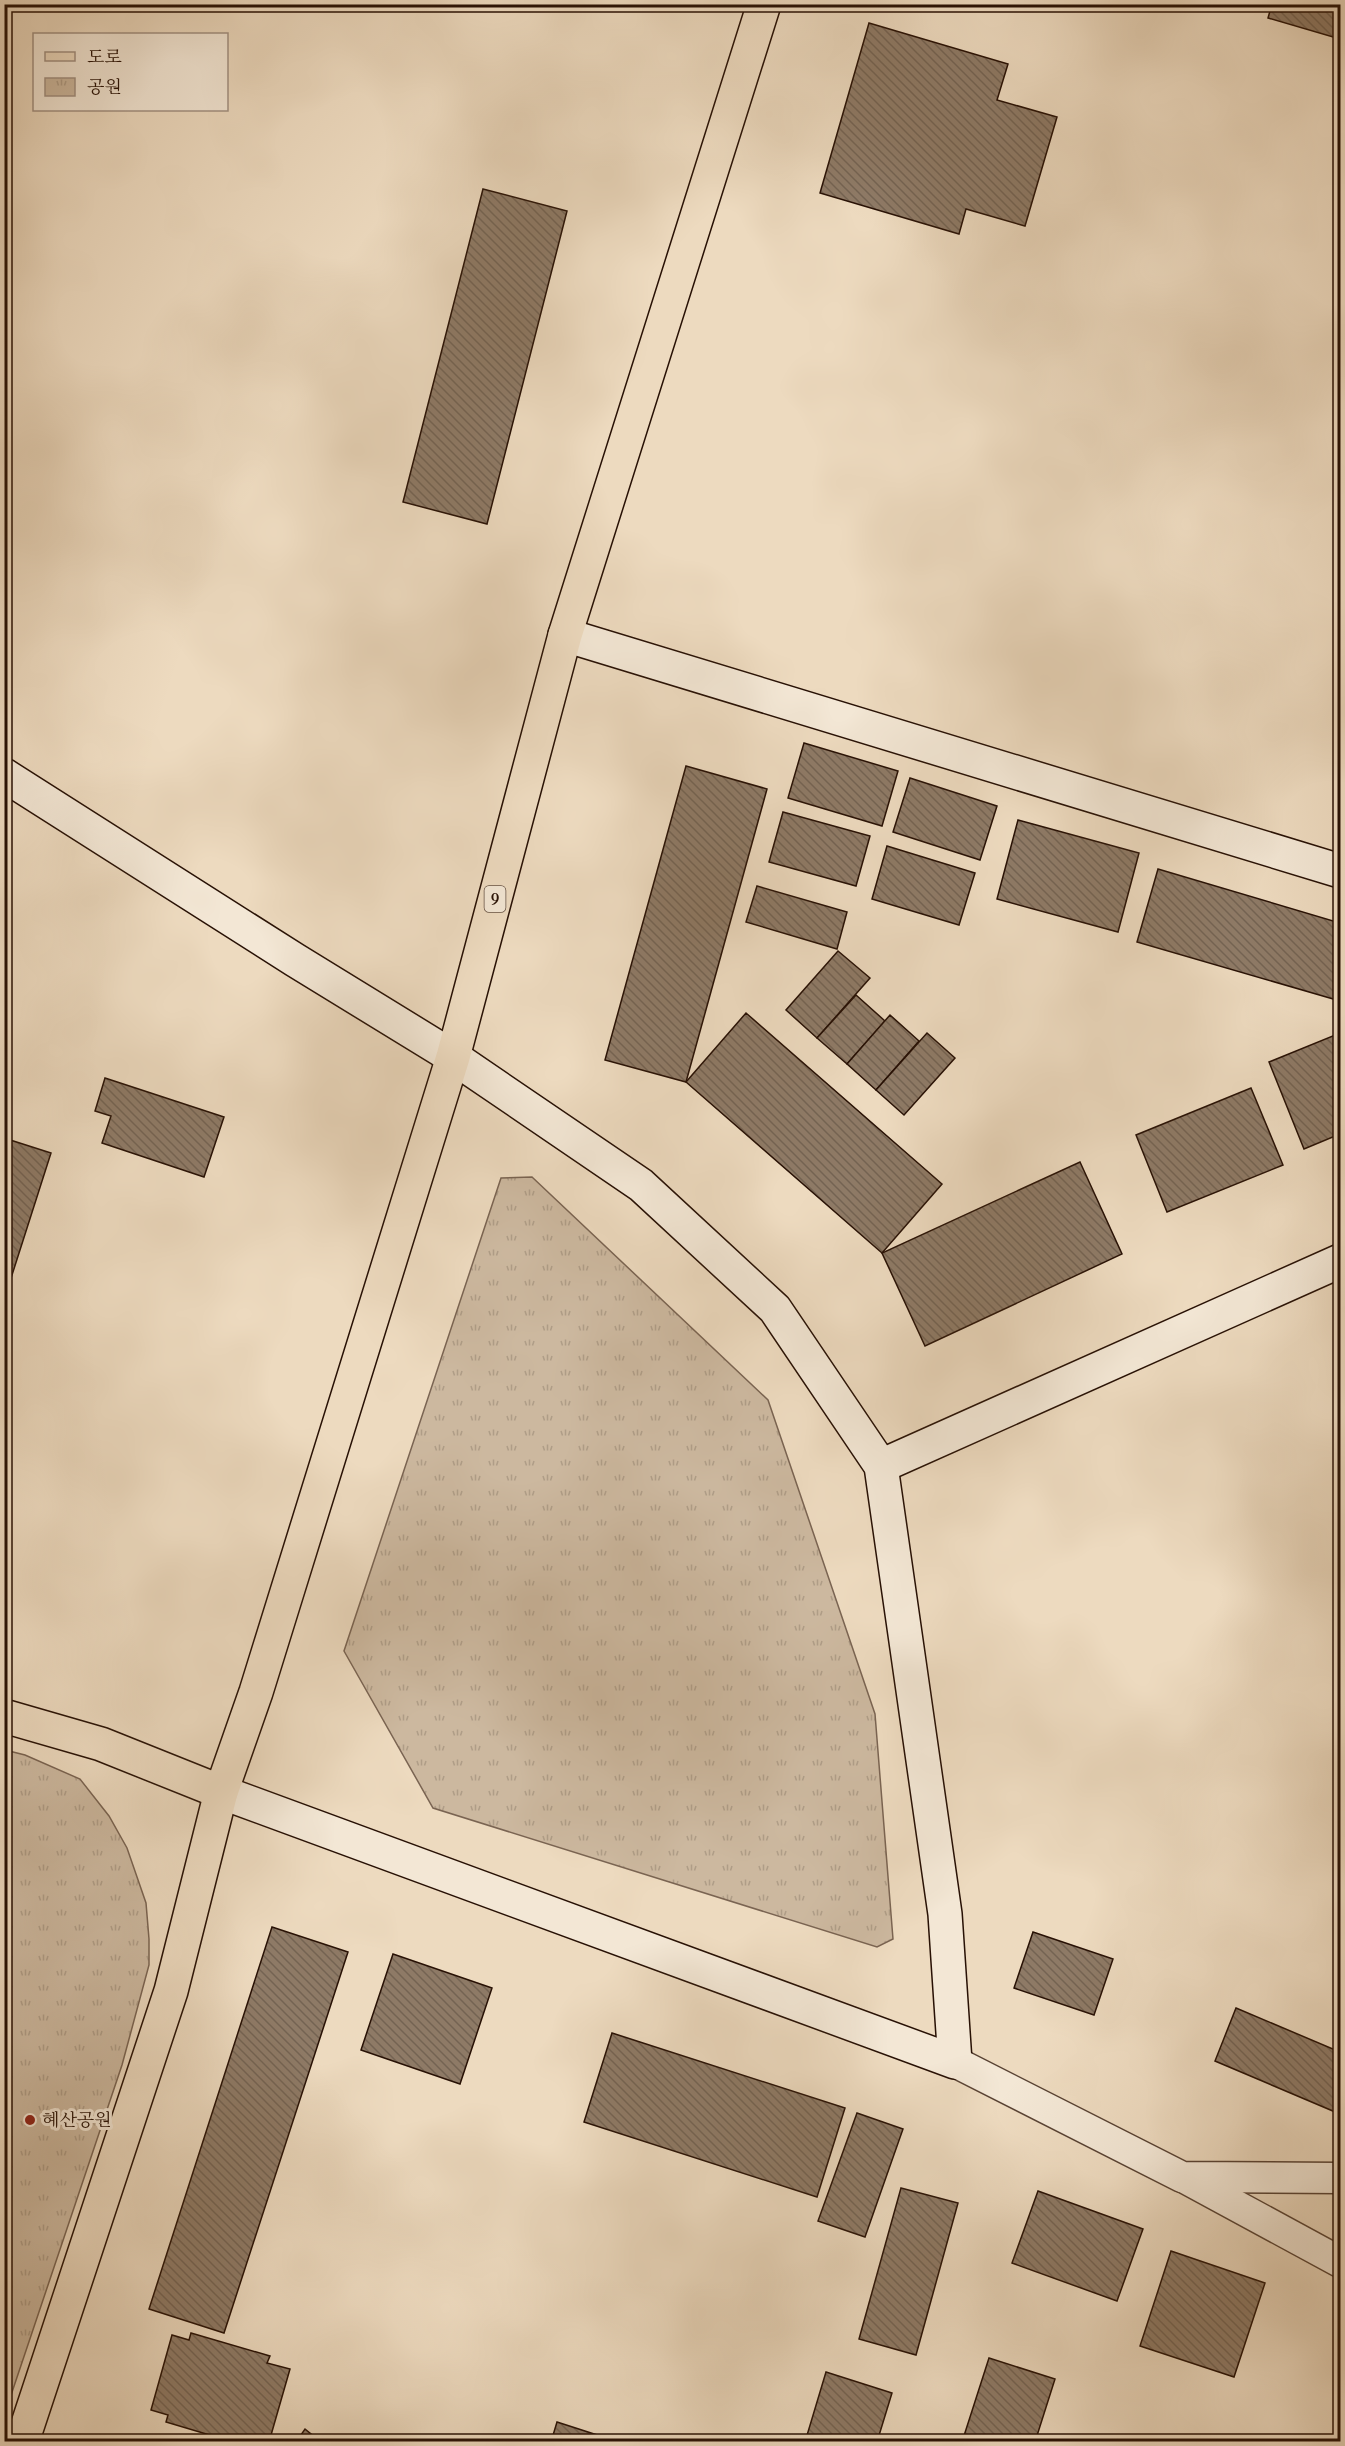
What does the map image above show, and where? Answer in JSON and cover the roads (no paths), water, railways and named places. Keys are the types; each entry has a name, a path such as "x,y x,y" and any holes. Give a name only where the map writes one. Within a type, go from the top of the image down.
{"main road":[{"name":"9","path":"221,1792 256,1692 453,1057 565,635 764,4"},
{"path":"565,635 1341,871"},
{"path":"4,775 285,954 453,1057 641,1185 775,1309 880,1466 945,1914 955,2062 221,1792 101,1744 4,1716"},
{"path":"880,1466 1341,1261"},
{"path":"22,2442 171,1991 221,1792"}],"street":[{"path":"955,2062 1182,2176 1341,2262"},
{"path":"1182,2176 1341,2178"}],"place":[{"name":"혜산공원","path":"30,2120"}]}
